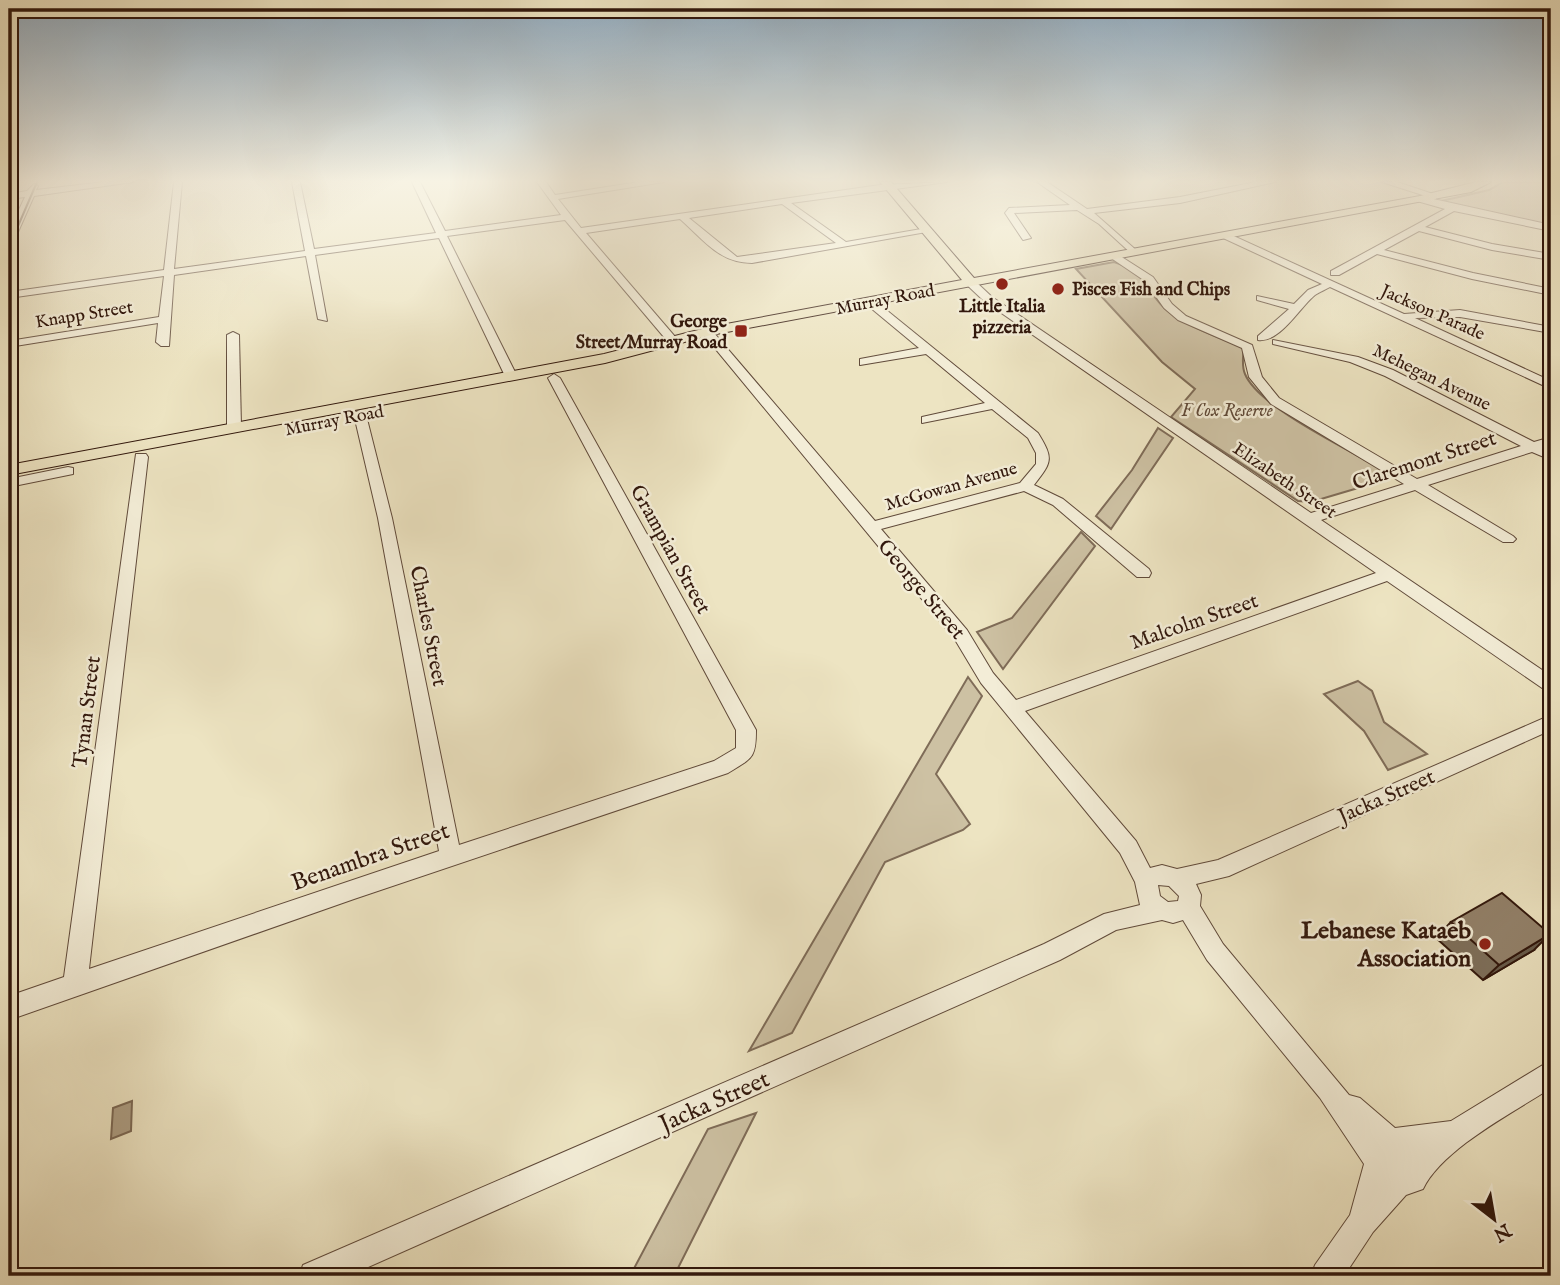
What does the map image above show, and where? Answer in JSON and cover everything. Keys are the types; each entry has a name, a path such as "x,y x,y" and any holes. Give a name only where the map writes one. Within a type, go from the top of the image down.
{"main road":[{"name":"Elizabeth Street","path":"937,242 971,282"},
{"name":"Murray Road","path":"552,373 736,327 1187,242"},
{"name":"Murray Road","path":"9,470 142,451 513,380 632,361 736,327"},
{"name":"Murray Road","path":"9,481 68,471 142,451"}],"street":[{"path":"165,344 162,342 172,242"},
{"path":"308,242 323,319"},
{"path":"9,295 382,242"},
{"path":"445,242 513,380"},
{"path":"590,242 673,341"},
{"path":"711,242 728,257 752,260 855,242"},
{"path":"1122,242 1133,252"},
{"name":"Jackson Parade","path":"1241,242 1332,279 1403,317 1551,385"},
{"path":"1393,242 1312,292 1295,307 1262,344 1251,364 1255,380 1263,392 1275,401 1508,539"},
{"path":"1473,242 1551,257"},
{"path":"1377,251 1472,276 1551,292"},
{"name":"Mehegan Avenue","path":"1114,256 1149,279 1174,312 1190,323 1262,344 1354,359 1389,373 1551,456"},
{"name":"Elizabeth Street","path":"971,282 988,299 1551,685"},
{"path":"1261,298 1295,307"},
{"name":"McGowan Avenue","path":"870,302 1033,436 1043,453 1038,472 1024,486 871,527"},
{"path":"1403,317 1430,311 1452,311 1551,330"},
{"name":"Knapp Street","path":"9,344 165,320"},
{"path":"233,335 235,433"},
{"name":"George Street","path":"710,335 961,634 980,667 1012,708 1329,1089 1392,1159"},
{"path":"864,362 926,350"},
{"name":"Grampian Street","path":"552,373 746,730 746,752"},
{"path":"927,420 992,405"},
{"name":"Charles Street","path":"359,410 385,518 451,857"},
{"name":"Claremont Street","path":"1309,519 1551,441"},
{"name":"Tynan Street","path":"75,985 142,451"},
{"path":"1024,486 1068,509 1143,573"},
{"name":"Malcolm Street","path":"1012,708 1390,574"},
{"name":"Jacka Street","path":"314,1276 1052,952 1221,869 1551,722"},
{"name":"Benambra Street","path":"9,1008 721,767 746,752"},
{"path":"1326,1276 1363,1222 1392,1159 1455,1134 1551,1073"}],"green space":[{"name":"F Cox Reserve","path":"1114,262 1135,272 1162,305 1177,318 1243,348 1245,374 1268,401 1390,476 1385,480 1311,502 1298,501 1171,417 1195,389 1162,362 1076,269"},
{"path":"1158,428 1173,438 1111,529 1096,516 1132,470"},
{"path":"1081,532 1095,546 1003,669 977,632 1012,618"},
{"path":"968,677 982,696 936,774 970,824 963,830 885,862 792,1033 749,1051"},
{"path":"1358,681 1372,691 1384,722 1427,754 1388,770 1364,731 1324,694"},
{"path":"756,1113 674,1276 630,1276 708,1129"}],"shaded area":[{"path":"132,1101 131,1131 111,1139 113,1108"}],"building":[{"path":"1502,893 1550,934 1499,965 1451,922"}],"tram line":[{"path":"9,247 11,242"}],"place":[{"name":"Little Italia pizzeria","path":"1002,284"},
{"name":"Pisces Fish and Chips","path":"1058,289"},
{"name":"George Street/Murray Road","path":"741,331"},
{"name":"Lebanese Kataeb Association","path":"1485,944"}]}
